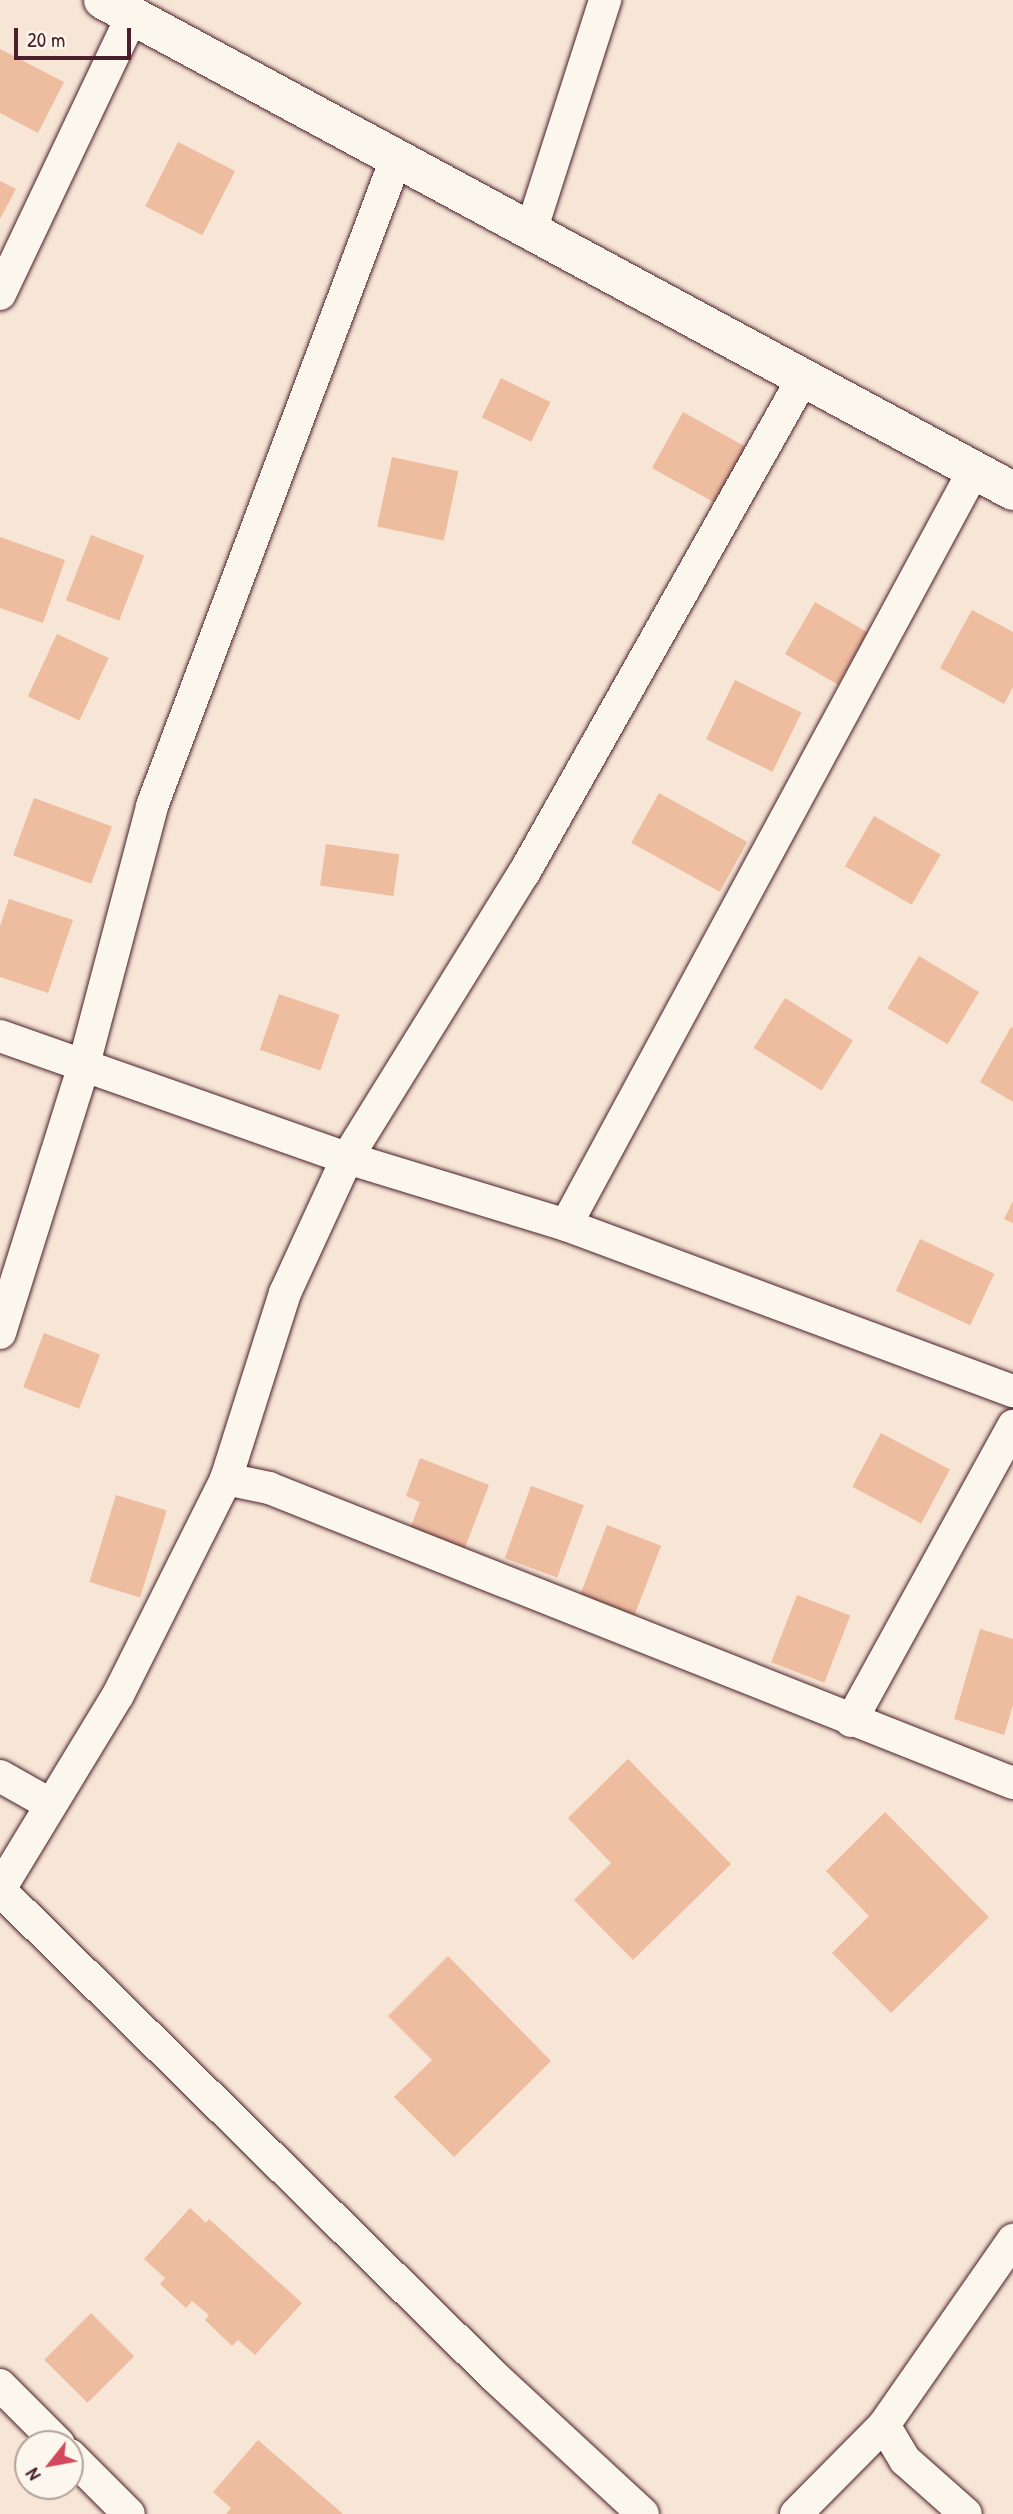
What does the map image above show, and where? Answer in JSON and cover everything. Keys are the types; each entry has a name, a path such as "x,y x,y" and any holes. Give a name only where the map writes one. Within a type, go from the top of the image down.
{"street":[{"path":"531,231 605,0"},
{"path":"0,293 111,4 1013,491"},
{"path":"0,1333 83,1068 152,806 396,159"},
{"path":"643,2514 485,2366 0,1889 48,1803 118,1695 226,1479 285,1293 347,1158 524,873 803,378"},
{"path":"566,1225 974,470"},
{"path":"0,1036 83,1068 347,1158 566,1225 1013,1391"},
{"path":"851,1721 1013,1426"},
{"path":"226,1479 269,1488 1013,1783"},
{"path":"0,1776 48,1803"},
{"path":"796,2514 884,2425 1013,2239"},
{"path":"0,2385 45,2430"},
{"path":"884,2425 905,2460 966,2514"},
{"path":"84,2469 129,2514"}],"building":[{"path":"0,49 64,82 38,133 0,113"},
{"path":"178,142 235,171 202,235 145,206"},
{"path":"0,181 16,189 0,219"},
{"path":"501,378 550,402 531,442 482,418"},
{"path":"683,412 747,447 716,503 652,468"},
{"path":"392,457 459,471 444,541 377,526"},
{"path":"91,535 144,555 119,621 66,600"},
{"path":"0,537 65,560 43,623 0,608"},
{"path":"815,602 868,632 838,684 785,654"},
{"path":"972,610 1013,632 1013,687 1004,704 940,668"},
{"path":"57,634 109,658 79,721 28,697"},
{"path":"735,680 802,712 773,772 706,739"},
{"path":"659,793 747,842 720,892 631,843"},
{"path":"34,798 112,826 91,884 13,855"},
{"path":"874,816 941,854 912,905 845,866"},
{"path":"326,844 399,854 393,896 320,886"},
{"path":"9,899 73,920 48,993 0,977 0,926"},
{"path":"919,956 979,992 948,1044 888,1008"},
{"path":"279,994 340,1015 320,1071 260,1050"},
{"path":"785,998 853,1040 822,1090 754,1048"},
{"path":"1011,1027 1013,1028 1013,1102 980,1082"},
{"path":"1013,1201 1013,1223 1004,1219"},
{"path":"920,1239 994,1274 970,1325 896,1291"},
{"path":"44,1333 100,1355 79,1409 23,1387"},
{"path":"881,1433 950,1470 921,1523 852,1487"},
{"path":"420,1458 489,1485 464,1550 410,1529 420,1502 406,1496"},
{"path":"531,1486 584,1505 557,1578 505,1558"},
{"path":"116,1495 167,1510 140,1598 89,1582"},
{"path":"607,1525 661,1546 634,1616 580,1595"},
{"path":"797,1595 850,1615 824,1683 771,1662"},
{"path":"980,1629 1013,1639 1013,1705 1004,1735 954,1719"},
{"path":"628,1759 731,1864 633,1960 574,1900 611,1863 568,1818"},
{"path":"885,1812 989,1917 891,2013 832,1953 869,1916 826,1871"},
{"path":"448,1956 551,2061 454,2157 394,2097 432,2060 388,2016"},
{"path":"190,2208 206,2223 209,2219 302,2303 255,2355 238,2340 232,2346 205,2320 209,2315 192,2301 186,2308 160,2284 165,2278 144,2259"},
{"path":"91,2313 134,2356 87,2403 44,2360"},
{"path":"258,2440 343,2514 226,2514 231,2508 213,2492"}]}
